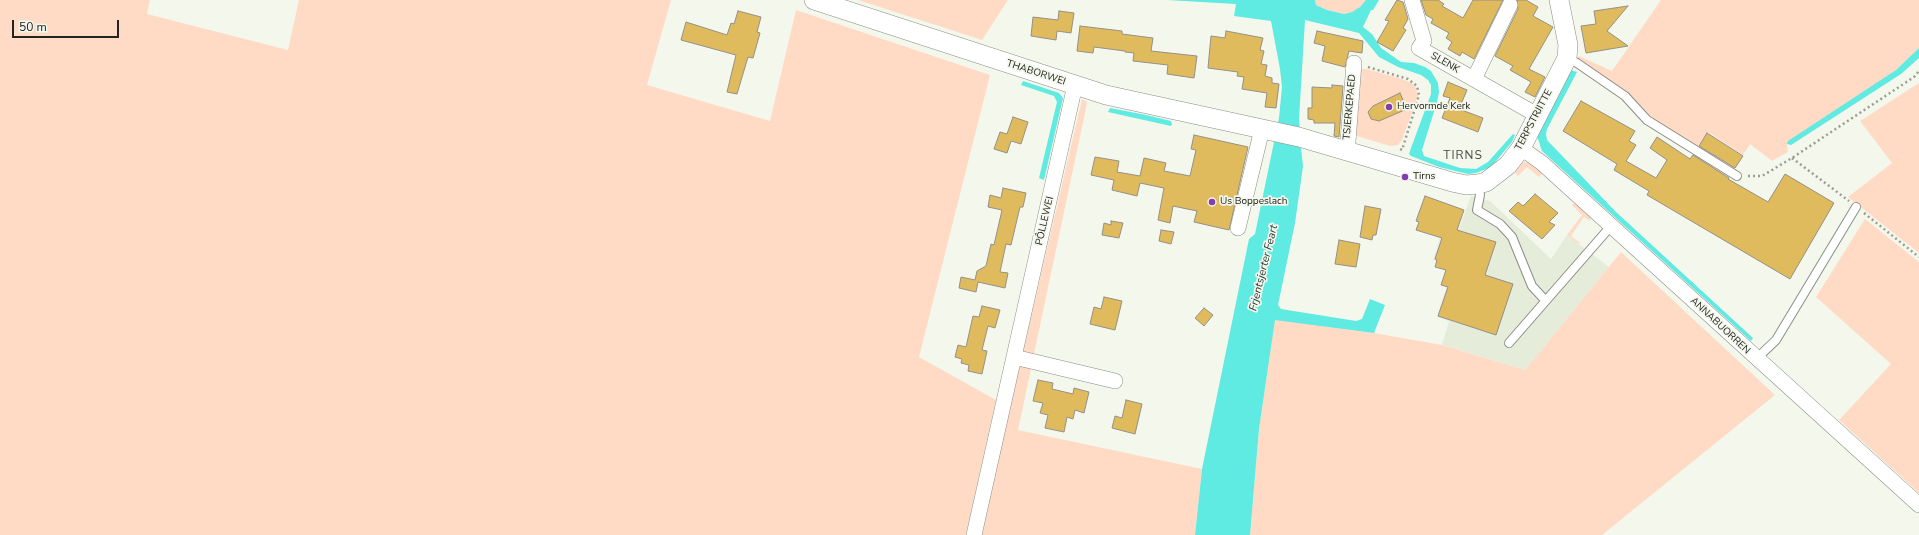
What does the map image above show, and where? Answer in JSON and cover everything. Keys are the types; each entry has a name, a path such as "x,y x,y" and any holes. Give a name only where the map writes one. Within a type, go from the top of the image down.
{"street":[{"name":"THABORWEI","path":"814,0 1106,95 1299,137 1345,150"},
{"name":"SLENK","path":"1412,0 1424,41 1419,48 1537,115"},
{"name":"TERPSTRJITTE","path":"1478,184 1486,182 1508,165 1521,148 1567,58 1568,45 1559,0"},
{"path":"1474,79 1510,5"},
{"name":"TSJERKEPAED","path":"1345,150 1348,142 1353,65"},
{"name":"PÔLLEWEI","path":"974,535 1076,85"},
{"path":"1238,228 1269,131"},
{"name":"ANNABUORREN","path":"1521,148 1542,163 1756,359 1919,505"},
{"path":"1345,150 1452,182 1478,184"},
{"path":"1014,357 1115,381"}],"lane":[{"path":"1567,58 1584,67 1625,96 1647,120 1737,176"},
{"path":"1478,184 1480,195 1477,210 1500,224 1512,237 1532,286 1545,300"},
{"path":"1756,359 1776,340 1856,207"},
{"path":"1508,343 1611,226"}],"path":[{"path":"1353,65 1378,69 1408,79 1418,86 1419,95 1402,150 1395,149"},
{"path":"1737,176 1762,176 1792,158 1914,77 1919,72"}],"shaded area":[{"path":"0,0 150,0 147,14 288,50 299,0 671,0 647,85 770,121 796,10 990,75 919,357 996,400 966,535 0,535"},
{"path":"858,0 1008,0 982,40"},
{"path":"1315,0 1366,0 1360,7 1352,12 1344,14 1327,10 1316,5"},
{"path":"1661,0 1919,0 1919,48 1896,70 1787,144 1788,152 1772,161 1750,144 1743,155 1708,132 1697,147 1659,124 1627,93 1578,58 1579,56 1612,71"},
{"path":"1357,69 1366,69 1399,78 1412,83 1416,88 1418,95 1402,140 1398,145 1390,146 1351,133"},
{"path":"1919,83 1919,253 1848,197 1892,163 1860,121"},
{"path":"1082,99 1087,102 1085,113 1034,354 1023,352"},
{"path":"1524,162 1530,163 1544,172 1539,177 1527,167 1518,176 1512,169"},
{"path":"1471,196 1490,201 1551,259 1567,235 1609,267 1525,370 1442,345 1449,321 1437,317 1453,267 1433,260 1444,225 1459,229"},
{"path":"1576,202 1591,213 1590,221 1584,217 1571,236 1580,243 1578,244 1567,235 1582,215 1572,205"},
{"path":"1865,219 1919,262 1919,493 1839,420 1891,364 1816,297"},
{"path":"1621,252 1775,395 1602,535 1250,535 1259,429 1275,319 1374,333 1442,345 1525,370"},
{"path":"1019,361 1032,364 1018,430 1202,469 1195,535 981,535"}],"water":[{"name":"Frjentsjerter Feart","path":"1167,0 1315,0 1316,5 1327,10 1344,14 1352,12 1360,7 1366,0 1379,0 1373,10 1371,10 1363,27 1372,34 1381,48 1401,62 1414,63 1425,67 1431,71 1438,83 1439,92 1437,102 1422,150 1424,156 1460,168 1476,169 1488,162 1513,134 1515,135 1512,142 1491,167 1476,173 1468,174 1439,167 1411,156 1409,154 1431,94 1431,85 1428,80 1421,75 1398,67 1379,57 1359,33 1305,20 1299,119 1300,132 1297,142 1301,148 1303,166 1295,223 1278,305 1281,309 1356,321 1362,319 1370,299 1385,305 1374,333 1275,320 1259,429 1250,535 1195,535 1202,469 1249,239 1255,234 1279,118 1282,87 1280,69 1271,21 1234,16 1236,4"},
{"path":"1919,48 1919,58 1901,74 1791,145 1787,144 1788,141 1896,70"},
{"path":"1570,70 1577,72 1547,129 1547,140 1615,211 1753,338 1751,341 1542,151 1537,136"},
{"path":"1023,81 1059,93 1063,98 1044,180 1039,178 1057,102 1054,96 1021,85"},
{"path":"1110,108 1171,121 1172,124 1171,126 1108,112"}],"building":[{"path":"1397,0 1403,2 1408,19 1403,28 1406,30 1393,51 1377,42 1389,21 1385,20"},
{"path":"1421,0 1438,0 1444,4 1442,6 1463,18 1473,0 1503,0 1474,59 1462,52 1460,56 1448,49 1452,42 1446,38 1449,33 1431,23 1433,19 1426,15"},
{"path":"1517,0 1526,0 1538,7 1533,16 1553,27 1529,69 1545,77 1535,97 1525,92 1531,82 1510,70 1513,66 1495,56 1518,9"},
{"path":"1628,6 1607,31 1628,46 1586,53 1581,26 1596,24 1594,11"},
{"path":"738,11 761,17 757,32 760,33 753,58 748,57 737,94 727,92 736,55 681,40 686,22 727,35 731,23 734,24"},
{"path":"1059,11 1074,13 1071,33 1057,31 1056,40 1031,36 1033,17 1058,20"},
{"path":"1080,26 1122,31 1122,34 1153,38 1151,51 1197,56 1194,78 1167,74 1168,65 1133,61 1134,53 1094,47 1093,53 1077,51"},
{"path":"1226,31 1263,38 1260,50 1264,51 1261,64 1267,65 1265,76 1272,78 1272,83 1279,84 1276,108 1265,107 1267,93 1242,89 1244,77 1237,76 1238,72 1208,68 1211,36 1225,38"},
{"path":"1317,31 1363,41 1362,53 1349,51 1345,67 1322,61 1325,46 1314,43"},
{"path":"1448,82 1467,90 1459,109 1483,118 1478,132 1442,118 1450,98 1443,96"},
{"path":"1332,85 1343,86 1339,137 1334,136 1335,123 1314,123 1314,120 1308,119 1308,108 1312,108 1312,87 1332,88"},
{"name":"Hervormde Kerk","path":"1400,93 1407,109 1379,121 1371,119 1368,112 1373,106"},
{"path":"1581,101 1635,131 1629,141 1636,145 1626,161 1656,178 1667,160 1650,148 1657,137 1690,159 1693,155 1729,178 1728,179 1768,202 1785,174 1834,203 1790,279 1647,195 1649,191 1614,170 1617,164 1563,131"},
{"path":"1013,117 1028,122 1021,144 1011,141 1007,153 994,149 1000,132 1007,134"},
{"path":"1707,133 1743,156 1735,168 1699,146"},
{"path":"1194,135 1248,147 1229,230 1194,222 1197,211 1173,206 1170,223 1158,220 1164,188 1140,183 1137,196 1112,190 1114,180 1091,175 1095,157 1119,161 1117,172 1140,176 1144,158 1166,163 1164,171 1190,176 1196,150 1191,149"},
{"path":"1003,188 1026,193 1023,207 1020,207 1011,245 1006,244 1000,272 1008,273 1005,288 978,282 976,292 959,288 961,277 975,280 977,271 986,266 991,244 994,245 1002,210 988,207 990,195 1001,198"},
{"path":"1535,194 1558,213 1549,222 1555,225 1542,239 1509,211 1518,202 1523,206"},
{"path":"1425,196 1464,210 1457,230 1496,242 1485,275 1513,284 1496,335 1438,316 1448,287 1441,285 1446,270 1435,267 1437,260 1435,259 1442,238 1416,230 1419,222 1416,221"},
{"path":"1365,206 1381,209 1376,235 1373,235 1372,240 1360,237"},
{"path":"1111,221 1123,223 1119,238 1102,235 1104,223 1111,225"},
{"path":"1161,230 1174,232 1171,244 1159,241"},
{"path":"1339,240 1360,244 1356,267 1335,264"},
{"path":"1104,297 1122,301 1115,330 1090,324 1094,307 1101,309"},
{"path":"982,306 1000,310 995,328 988,326 982,350 987,351 982,374 968,371 969,365 961,363 962,359 955,357 958,345 966,347 973,316 979,317"},
{"path":"1204,308 1213,315 1204,326 1195,318"},
{"path":"1038,380 1053,383 1052,389 1073,394 1074,388 1089,392 1084,413 1075,410 1073,419 1067,417 1064,432 1045,428 1048,415 1040,413 1043,403 1033,401"},
{"path":"1126,400 1142,404 1135,434 1112,428 1115,416 1122,418"}],"place":[{"name":"Hervormde Kerk","path":"1389,107"},
{"name":"Tirns","path":"1405,177"},
{"name":"Us Boppeslach","path":"1212,202"}],"district":[{"name":"TIRNS","path":"1463,156"}]}
